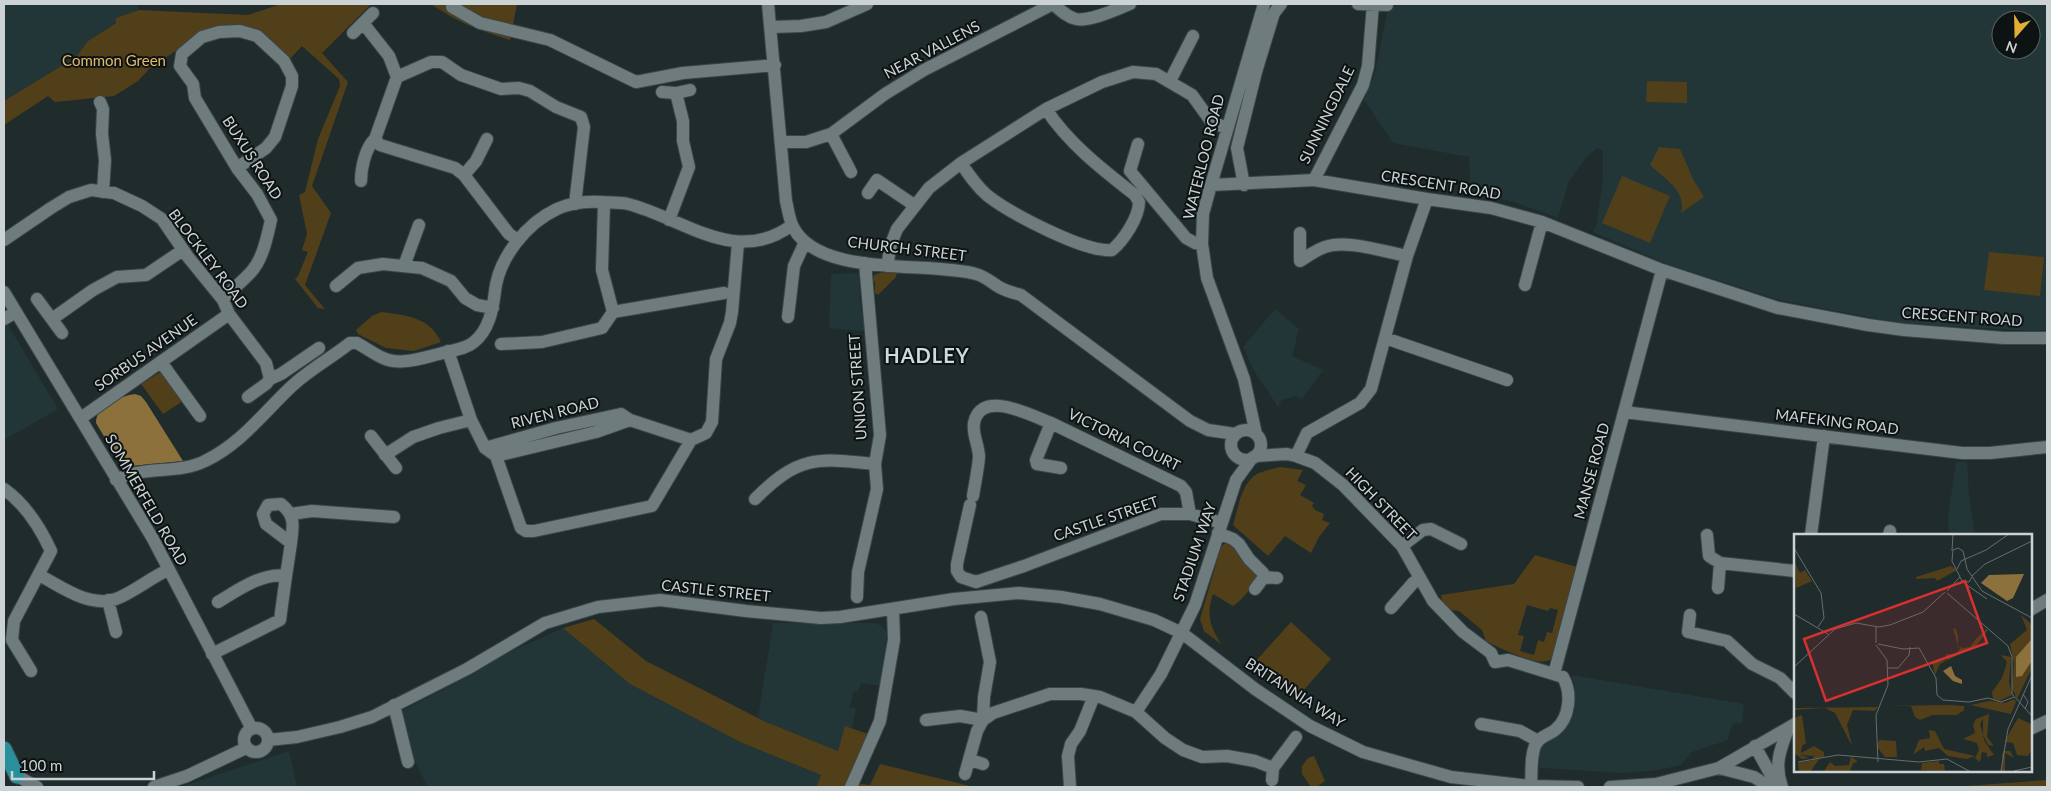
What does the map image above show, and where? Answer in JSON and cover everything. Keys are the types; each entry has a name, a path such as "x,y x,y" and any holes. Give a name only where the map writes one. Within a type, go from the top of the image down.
{"highway":[{"path":"4,749 16,777"}],"street":[{"name":"CHURCH STREET","path":"768,4 772,27 786,201 792,225 805,242 830,256 865,263 978,274 1000,288 1021,295 1190,421 1208,430 1236,433"},
{"path":"772,27 801,26 826,22 867,4"},
{"name":"NEAR VALLENS","path":"781,142 806,142 832,134 885,94 924,70 1053,4 1076,19 1086,20 1130,4"},
{"name":"WATERLOO ROAD","path":"1257,436 1244,379 1207,278 1202,244 1203,214 1264,4"},
{"path":"1244,185 1238,148 1240,131 1274,13 1281,4"},
{"path":"1358,4 1387,5"},
{"name":"SUNNINGDALE","path":"1314,180 1363,85 1368,66 1373,4"},
{"path":"452,7 480,23 550,40 636,82 683,73 775,65"},
{"path":"353,33 373,13"},
{"path":"361,181 361,170 371,143 375,139 397,77 389,56 363,23"},
{"name":"BUXUS ROAD","path":"223,300 252,271 259,260 272,220 257,194 237,168 195,98 193,84 180,66 182,54 202,37 219,32 240,31 257,36 284,61 292,76 292,86 275,137 266,148 237,168"},
{"path":"1170,81 1193,36"},
{"path":"397,77 431,62 442,62 461,75 501,89 518,88 530,91 556,107 581,117 584,128 575,204"},
{"path":"887,266 894,236 914,205 929,188 961,163 1046,109 1102,82 1133,72 1156,74 1192,95 1210,120 1227,128"},
{"path":"662,92 676,93 690,90"},
{"path":"669,220 689,167 683,141 683,121 676,93"},
{"path":"100,102 103,109 102,134 105,160 103,192"},
{"path":"961,163 981,189 1005,207 1065,238 1096,249 1112,250 1122,240 1136,215 1139,202 1135,196 1056,124 1046,109"},
{"path":"832,134 851,172"},
{"path":"375,139 380,145 455,168 464,175 509,234 518,240"},
{"path":"464,175 476,162 487,139"},
{"path":"1138,144 1130,171 1186,238 1195,243 1202,244"},
{"path":"868,193 877,180 914,205"},
{"name":"CRESCENT ROAD","path":"1211,185 1244,185 1314,180 1491,208 1542,222 1660,271 1778,308 1871,326 2004,338 2047,338"},
{"name":"BLOCKLEY ROAD","path":"4,240 70,197 91,190 114,193 142,206 162,219 183,250 223,300 229,314 266,363 270,379"},
{"path":"1291,455 1307,433 1360,403 1371,389 1407,256 1427,199"},
{"path":"116,480 128,473 186,468 218,455 247,432 292,386 350,343 357,343 393,362 464,348 474,343 486,326 493,308 495,290 502,266 510,249 549,213 565,206 590,202 626,204 715,238 738,243 752,243 792,225"},
{"path":"501,344 542,342 602,328 611,308 602,270 604,202"},
{"path":"1525,285 1542,222"},
{"path":"404,266 419,225"},
{"path":"1300,233 1300,260 1326,246 1342,245 1360,246 1407,256"},
{"path":"788,317 794,266 805,242"},
{"path":"448,351 471,420 485,448 496,456 522,528 526,532 652,506 691,440 706,433 712,422 714,366 732,312 738,243"},
{"path":"52,319 93,290 117,277 146,275 183,250"},
{"name":"UNION STREET","path":"857,596 858,572 877,489 875,464 880,435 865,263"},
{"path":"336,286 358,268 383,264 422,268 451,281 465,298 477,305 493,308"},
{"name":"MANSE ROAD","path":"1554,674 1660,271"},
{"name":"SOMMERFELD ROAD","path":"4,292 153,539 252,729"},
{"path":"611,308 724,293"},
{"path":"37,299 62,333"},
{"path":"4,319 16,312"},
{"name":"SORBUS AVENUE","path":"81,418 229,314"},
{"path":"1385,338 1507,380"},
{"path":"248,398 270,379 281,374 319,348"},
{"path":"161,362 200,416"},
{"name":"VICTORIA COURT","path":"971,500 979,455 974,423 982,409 992,405 1000,405 1052,423 1181,486 1186,492 1190,514"},
{"path":"1236,433 1244,430 1250,431 1257,436 1260,447 1254,457 1246,459 1235,455 1231,444 1236,433 1249,405"},
{"name":"MAFEKING ROAD","path":"1624,412 1962,453 1978,454 2047,447"},
{"name":"RIVEN ROAD","path":"485,448 556,428 621,414 630,420 691,440"},
{"path":"385,454 413,437 471,420"},
{"name":"RIVEN ROAD","path":"496,456 596,432 630,420"},
{"name":"VICTORIA COURT","path":"1052,423 1036,460 1037,464 1061,468"},
{"path":"371,436 396,468"},
{"name":"HIGH STREET","path":"1257,436 1291,455 1316,463 1343,486 1402,546 1433,601 1463,632 1491,653 1495,662 1508,660 1554,674"},
{"path":"1811,534 1824,436"},
{"name":"STADIUM WAY","path":"1235,455 1236,480"},
{"name":"HIGH STREET","path":"1254,457 1291,455"},
{"name":"STADIUM WAY","path":"1136,712 1161,674 1196,605 1236,480 1254,457"},
{"path":"755,498 772,481 797,466 830,460 875,464"},
{"path":"4,489 18,498 36,523 51,551 14,621 12,640 31,671"},
{"name":"CASTLE STREET","path":"971,500 957,571 961,577 976,582 1024,566 1161,514 1190,514 1220,528 1239,544 1249,559 1263,573 1264,577"},
{"path":"212,654 280,620 294,524 291,514 281,504 268,505 263,514 266,524 291,543"},
{"path":"291,514 312,511 394,517"},
{"path":"1402,546 1423,530 1431,529 1461,544"},
{"path":"1707,535 1709,556 1720,563 1794,571"},
{"path":"1718,588 1720,563"},
{"path":"39,575 76,596 108,600 116,599 168,570"},
{"path":"218,602 260,579 278,575 286,576"},
{"path":"1255,589 1264,577 1277,578"},
{"path":"1391,608 1413,583 1420,578"},
{"name":"CASTLE STREET","path":"246,748 252,752 260,752 266,747 268,740 297,737 372,717 467,669 545,623 598,607 660,600 821,618 840,617 954,598 1019,593 1061,597 1100,604 1154,620 1182,633"},
{"path":"108,600 116,632"},
{"path":"2031,609 2047,600"},
{"path":"851,787 880,721 894,640 893,609"},
{"path":"1690,615 1688,632 1727,641 1752,664 1780,678 1794,692"},
{"path":"965,774 982,720 990,662 982,617"},
{"name":"BRITANNIA WAY","path":"1182,633 1255,689 1310,726 1363,752 1451,777 1531,786 1578,787"},
{"path":"1531,786 1534,749 1538,740 1556,729 1566,713 1568,688 1563,677 1554,674"},
{"path":"926,720 960,716 982,720 993,713 1050,694 1094,696 1136,712 1165,738 1183,750 1202,757 1227,756 1255,762 1272,774 1296,737"},
{"path":"1070,787 1068,756 1071,744 1080,731 1094,696"},
{"path":"394,705 408,762"},
{"path":"2031,729 2047,721"},
{"path":"1482,724 1520,731 1538,740"},
{"path":"1610,787 1656,784 1719,768 1791,726"},
{"path":"1782,787 1778,774 1777,759 1791,726"},
{"path":"154,787 187,776 246,748 244,737 252,729 263,731 268,740"},
{"path":"1755,746 1778,787"},
{"path":"970,760 983,764"},
{"path":"1719,768 1754,777 1770,787"},
{"path":"16,777 37,787"}],"shaded area":[{"path":"4,4 136,4 139,10 116,18 117,22 88,41 76,57 4,101"},
{"path":"1389,4 2047,4 2047,330 2033,331 1910,324 1884,320 1779,300 1665,263 1593,232 1596,227 1603,178 1603,150 1597,148 1586,158 1569,181 1558,218 1514,202 1486,196 1484,190 1471,191 1469,157 1393,143 1364,100 1375,73"},
{"path":"859,273 860,300 865,331 829,328 831,274"},
{"path":"1275,309 1299,329 1292,356 1323,370 1302,399 1296,396 1282,400 1278,407 1253,369 1243,347"},
{"path":"4,318 58,409 4,440"},
{"path":"135,394 141,396 146,402 183,461 131,466 120,463 96,423 97,417 104,407 110,403"},
{"path":"1956,462 1967,462 1975,534 1949,534 1948,516"},
{"path":"773,623 876,623 883,627 887,633 881,686 861,683 858,691 853,692 850,707 856,708 852,728 845,727 838,751 758,717"},
{"path":"563,628 630,684 740,742 821,775 816,787 428,787 412,757 402,711 471,675 496,658"},
{"path":"1571,675 1744,704 1742,723 1732,724 1728,740 1692,752 1678,766 1651,771 1623,773 1540,768 1538,759 1540,748 1570,718 1575,686"},
{"path":"289,751 297,787 180,787"}],"green space":[{"name":"Common Green","path":"281,4 371,4 322,53 348,82 312,186 331,213 305,285 325,309 318,308 295,279 308,252 302,250 307,234 299,195 305,192 318,139 340,86 339,79 302,46 290,59 261,32 199,36 151,67 138,81 114,96 55,102 48,96 4,125 4,101 76,57 88,41 116,23 116,18 139,10 248,15"},
{"path":"431,4 517,4 510,40 469,25"},
{"path":"1647,81 1687,82 1687,103 1646,102"},
{"path":"1659,147 1680,149 1693,179 1704,197 1681,213 1682,205 1678,191 1650,165"},
{"path":"1622,176 1670,196 1650,243 1602,223"},
{"path":"1989,252 2044,257 2040,296 1984,290"},
{"path":"883,272 897,273 896,277 878,295 875,293 874,275"},
{"path":"381,312 408,316 424,322 441,342 414,351 386,348 358,334 356,330 372,316"},
{"path":"164,370 186,399 163,414 141,384"},
{"path":"1280,467 1303,470 1297,481 1306,485 1300,495 1314,503 1312,506 1315,510 1324,514 1322,520 1330,523 1319,537 1311,553 1285,536 1268,556 1233,525 1247,484 1257,474"},
{"path":"1226,542 1233,543 1257,573 1248,591 1233,606 1213,594 1210,620 1221,644 1204,631 1200,619 1221,547"},
{"path":"1535,555 1577,567 1553,658 1547,661 1520,656 1486,641 1482,630 1459,611 1450,610 1442,602 1441,595 1514,584","holes":["1527,605 1548,611 1550,608 1558,610 1552,633 1547,632 1544,642 1538,640 1534,655 1520,651 1524,636 1518,635"]},
{"path":"594,619 646,661 766,722 838,751 845,726 868,734 849,782 870,785 880,764 974,787 816,787 821,775 740,742 630,684 563,628"},
{"path":"1291,622 1331,659 1296,699 1255,662"},
{"path":"1314,756 1325,781 1316,787 1311,787 1302,774 1302,766 1308,758"},
{"path":"2047,780 2047,787 1952,787"}],"district":[{"name":"HADLEY","path":"927,356"}]}
